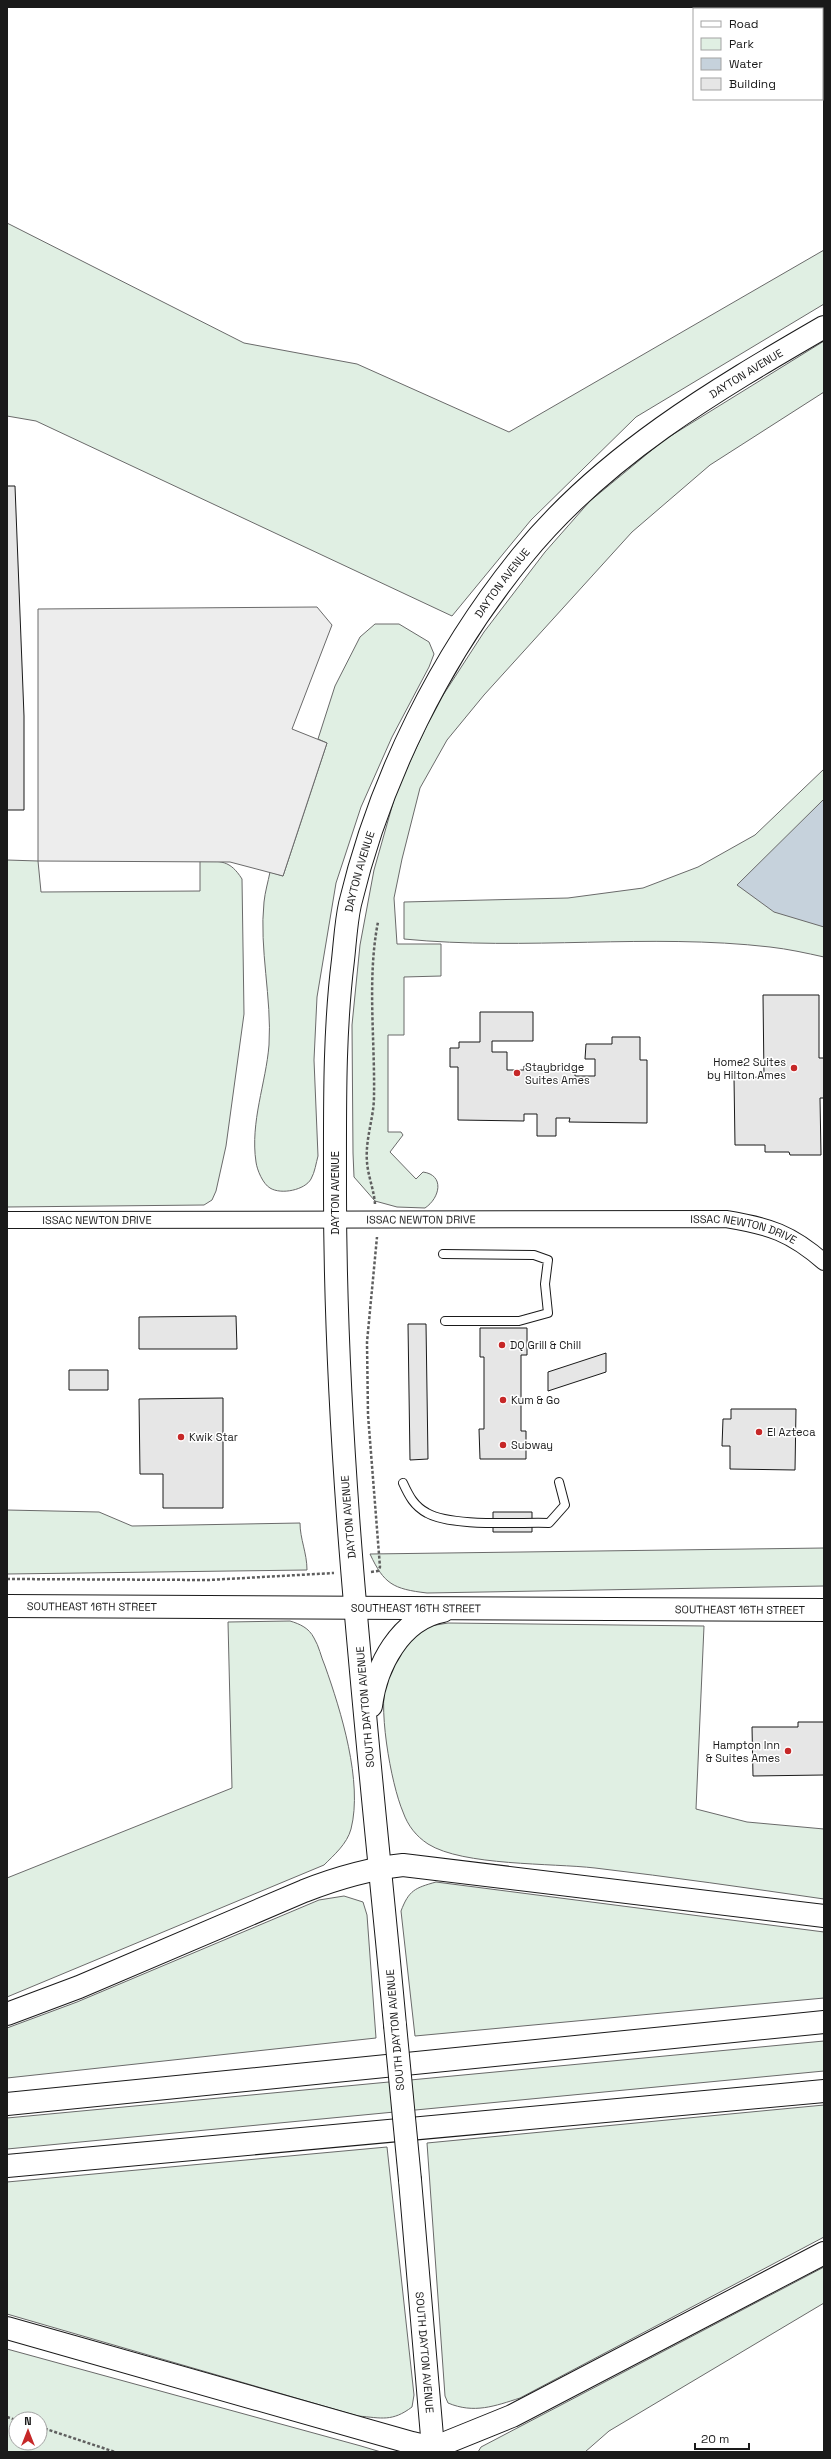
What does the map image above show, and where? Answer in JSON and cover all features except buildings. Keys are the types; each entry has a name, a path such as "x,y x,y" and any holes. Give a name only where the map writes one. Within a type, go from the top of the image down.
{"main road":[{"name":"DAYTON AVENUE","path":"355,1608 343,1460 336,1307 335,1076 338,997 349,908 377,812 410,735 458,645 522,555 576,498 651,435 727,383 824,327"},
{"name":"SOUTHEAST 16TH STREET","path":"7,1606 824,1610"},
{"name":"SOUTH DAYTON AVENUE","path":"355,1608 410,2180 433,2450"},
{"path":"368,1735 372,1700 380,1671 397,1640 421,1619 455,1608"},
{"path":"7,2014 79,1987 342,1876 403,1865 824,1916"},
{"path":"7,2104 824,2022"},
{"path":"7,2166 824,2091"},
{"path":"7,2328 433,2450 512,2416 824,2253"}],"street":[{"name":"ISSAC NEWTON DRIVE","path":"7,1220 335,1221 726,1219 763,1225 790,1237 824,1262"}],"lane":[{"path":"443,1254 534,1255 548,1260 546,1284 548,1313 519,1321 445,1322"},
{"path":"403,1483 412,1501 428,1514 454,1520 550,1523 565,1505 559,1482"}],"path":[{"path":"375,1201 368,1174 366,1143 374,1097 373,970 374,941 378,922"},
{"path":"377,1241 371,1285 367,1342 368,1415 380,1567 378,1571"},
{"path":"7,1579 209,1580 313,1574"},
{"path":"48,2430 115,2452"}],"green space":[{"path":"7,223 244,343 357,364 509,432 824,250 824,304 636,417 531,520 452,616 36,421 7,416"},
{"path":"824,341 824,392 710,465 632,532 484,695 447,740 420,788 394,898 397,944 441,944 441,976 404,977 404,1035 388,1035 388,1132 401,1132 403,1135 390,1152 416,1179 423,1172 430,1174 435,1177 438,1187 434,1199 425,1208 397,1207 375,1201 354,1177 352,1025 360,945 374,870 397,789 436,706 484,632 545,552 590,501 664,440"},
{"path":"375,624 399,624 429,642 434,654 429,667 392,737 361,807 336,883 317,997 314,1060 318,1156 314,1173 308,1183 298,1189 280,1191 267,1186 259,1173 255,1147 257,1117 269,1045 269,1009 263,938 265,894 270,872 283,876 327,743 318,739 335,686 360,637"},
{"path":"824,769 824,957 777,948 725,943 633,941 496,943 404,939 404,902 568,898 643,888 698,867 755,835"},
{"path":"7,860 38,861 41,892 200,891 200,861 214,861 229,865 242,879 244,1014 226,1146 216,1191 212,1200 204,1205 7,1207"},
{"path":"7,1510 99,1512 132,1526 300,1523 307,1570 7,1574"},
{"path":"824,1548 824,1586 427,1593 398,1587 391,1583 380,1572 370,1554"},
{"path":"290,1621 307,1629 316,1641 338,1704 343,1725 352,1769 354,1810 351,1829 343,1844 324,1865 7,1997 7,1878 232,1788 228,1622"},
{"path":"448,1623 704,1626 696,1809 747,1822 824,1829 824,1899 595,1868 485,1860 443,1851 428,1844 416,1834 407,1822 398,1799 386,1743 384,1723 385,1687 388,1674 394,1662 418,1628"},
{"path":"436,1882 824,1932 824,1998 415,2036 401,1911 410,1894 418,1888"},
{"path":"344,1896 363,1902 367,1915 376,2038 7,2078 7,2028 77,2002 319,1900"},
{"path":"824,2041 824,2071 7,2149 7,2118"},
{"path":"824,2105 824,2237 520,2398 484,2408 467,2408 448,2403 445,2396 427,2143"},
{"path":"387,2147 414,2395 412,2407 405,2412 386,2418 358,2416 7,2314 7,2182"},
{"path":"824,2267 824,2303 609,2431 585,2452 478,2452 481,2447"},
{"path":"7,2349 361,2446 381,2452 7,2452"}],"shaded area":[{"path":"317,607 332,625 292,729 327,743 283,876 230,862 38,861 38,609"}],"water":[{"path":"824,799 824,927 774,912 737,885"}],"place":[{"name":"Home2 Suites by Hilton Ames","path":"794,1068"},
{"name":"Staybridge Suites Ames","path":"517,1073"},
{"name":"DQ Grill & Chill","path":"502,1345"},
{"name":"Kum & Go","path":"503,1400"},
{"name":"El Azteca","path":"759,1432"},
{"name":"Kwik Star","path":"181,1437"},
{"name":"Subway","path":"503,1445"},
{"name":"Hampton Inn & Suites Ames","path":"788,1751"}]}
